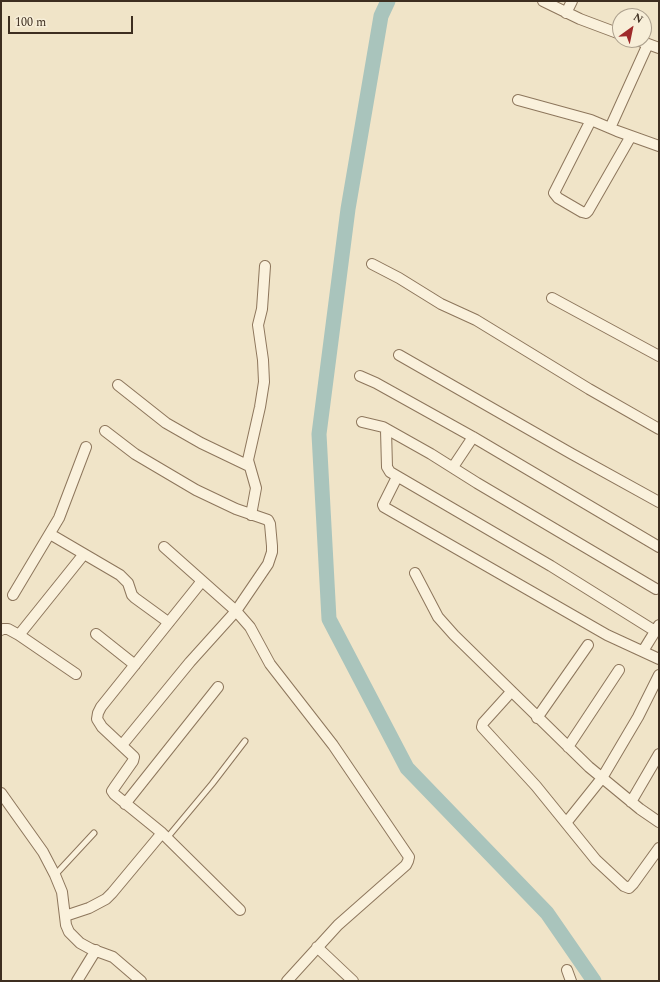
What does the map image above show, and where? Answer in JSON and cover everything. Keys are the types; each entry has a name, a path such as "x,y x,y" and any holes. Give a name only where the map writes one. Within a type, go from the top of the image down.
{"street":[{"path":"543,1 566,13 612,31"},
{"path":"566,13 572,1"},
{"path":"610,128 646,48"},
{"path":"518,100 591,120 659,146"},
{"path":"591,120 554,193 558,198 582,212 586,213 588,211 631,136"},
{"path":"372,264 399,278 441,304 476,320 589,389 659,429"},
{"path":"251,515 256,488 249,466 248,457 260,407 264,382 263,360 258,325 262,309 265,266"},
{"path":"552,298 659,356"},
{"path":"399,355 659,502"},
{"path":"360,376 376,383 473,437 659,547"},
{"path":"118,385 172,427 249,466"},
{"path":"362,422 379,426 431,454 477,483 656,589"},
{"path":"386,430 387,469 390,472 657,628 643,651"},
{"path":"105,431 135,454 164,472 224,504 251,515 266,519 269,522 272,552 264,571 236,612 190,662 122,745"},
{"path":"453,467 473,437"},
{"path":"13,596 50,534 64,506 86,447"},
{"path":"398,477 383,505 384,507 607,635 659,659"},
{"path":"50,534 125,579 135,598 168,622"},
{"path":"164,547 202,580 250,627 270,664 333,745 409,857 406,865 338,925 287,981"},
{"path":"19,635 84,554"},
{"path":"415,573 438,617 445,626 568,747 631,802 659,822"},
{"path":"202,580 100,708 97,720 102,727 133,755 133,761 112,791 125,804 165,835 240,910"},
{"path":"1,630 3,628 8,629 19,635 76,674"},
{"path":"96,634 135,665"},
{"path":"537,718 588,645"},
{"path":"568,747 619,670"},
{"path":"566,823 602,778 638,717 659,675"},
{"path":"125,804 218,687"},
{"path":"511,692 483,723 482,727 536,786 596,860 624,886 629,888 659,848"},
{"path":"631,802 659,754"},
{"path":"1,793 42,852 55,875 62,892 66,925 69,932 80,942 113,957 141,981"},
{"path":"66,916 89,908 106,899 165,835"},
{"path":"317,947 353,981"},
{"path":"77,981 96,950"},
{"path":"567,970 571,981"}],"lane":[{"path":"165,835 212,784 245,741"},
{"path":"55,875 94,833"}],"waterway":[{"path":"388,1 381,16 348,209 319,434 329,619 407,768 547,913 594,981"}]}
